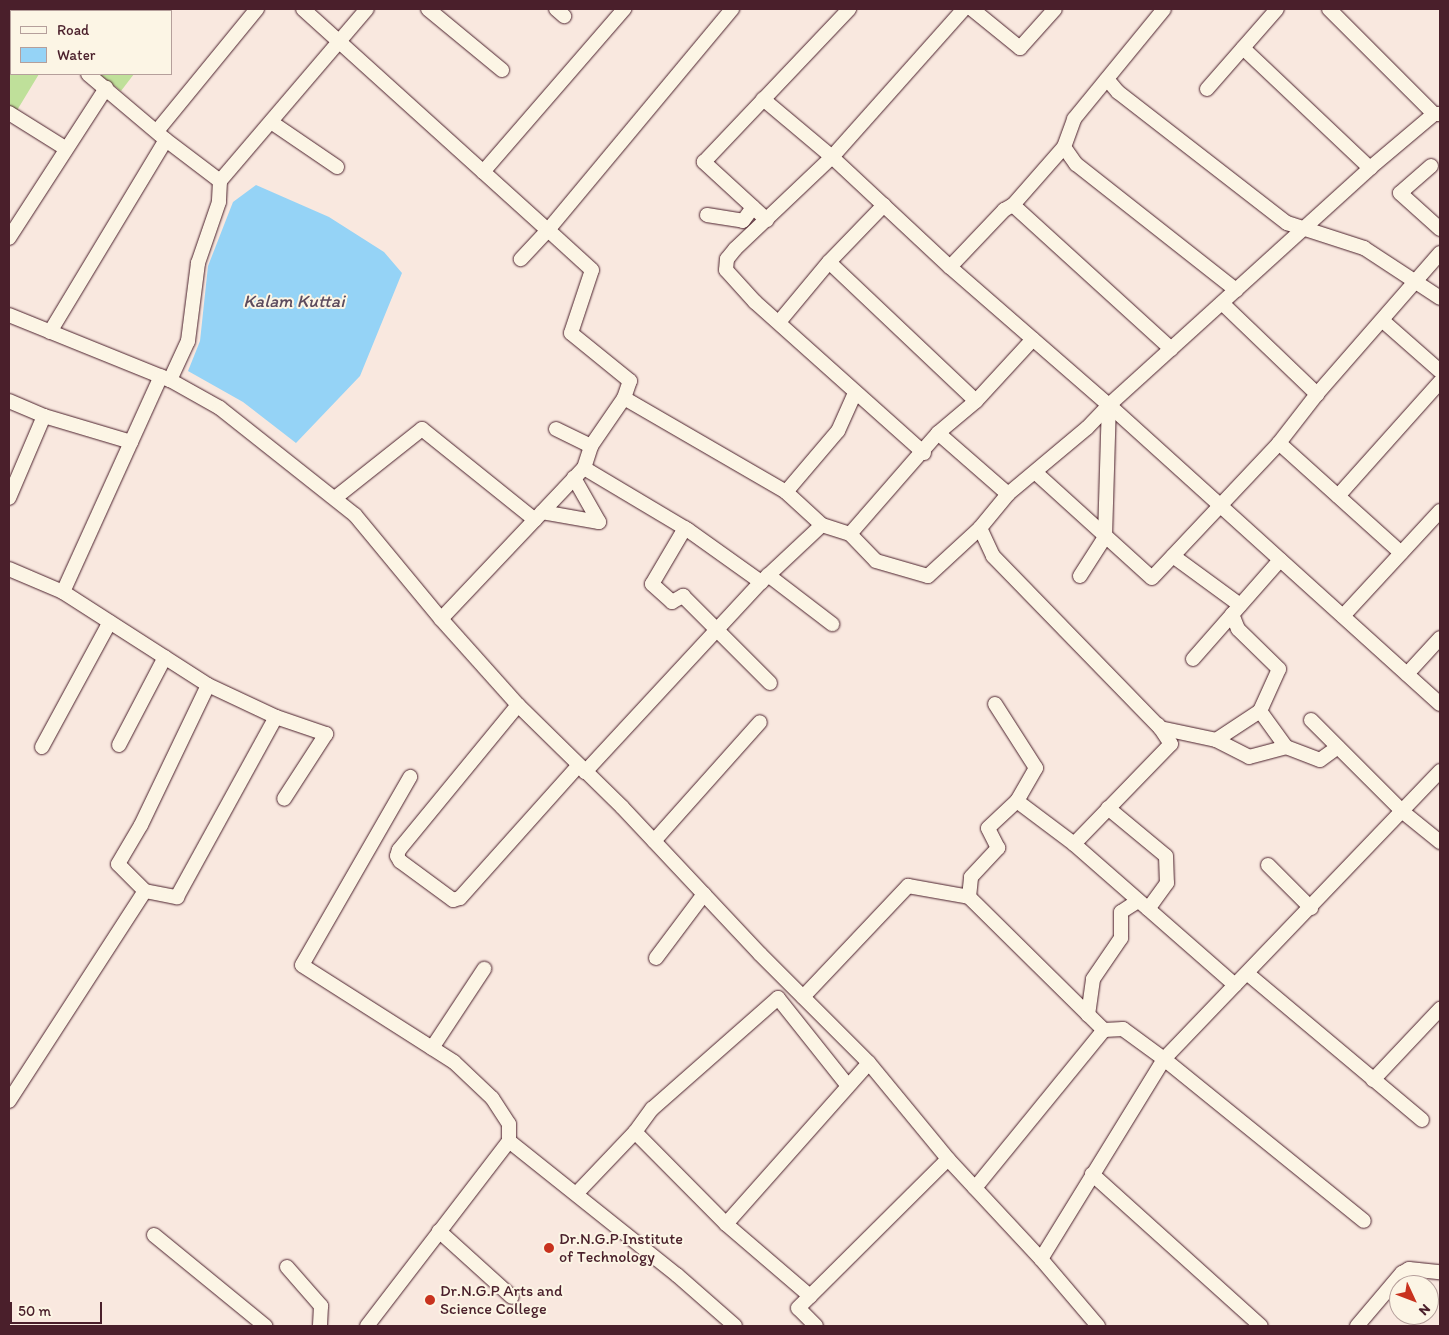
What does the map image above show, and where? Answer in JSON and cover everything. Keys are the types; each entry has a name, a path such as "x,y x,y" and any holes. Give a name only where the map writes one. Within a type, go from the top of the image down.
{"street":[{"path":"50,332 162,135 257,9"},
{"path":"303,9 592,270 571,333 630,381 624,398 591,446 584,468 441,619"},
{"path":"64,592 131,442 188,341 198,263 220,202 220,181 367,9"},
{"path":"428,9 502,70"},
{"path":"483,172 624,9"},
{"path":"521,259 548,230 732,9"},
{"path":"767,220 704,162 849,9"},
{"path":"924,453 855,393 726,270 727,259 735,249 832,157 964,9"},
{"path":"972,9 1020,48 1055,9"},
{"path":"950,267 1004,210 1013,205 1064,147 1074,119 1164,9"},
{"path":"1207,89 1277,9"},
{"path":"624,398 786,492 822,525 850,534 876,561 928,576 980,528 1008,494 1036,473 1370,168 1437,114 1329,9"},
{"path":"1243,48 1370,168"},
{"path":"89,75 220,181"},
{"path":"1107,79 1118,92 1287,223 1364,248 1440,298"},
{"path":"9,238 14,217 106,88"},
{"path":"763,99 832,157 950,267 1109,405 1440,704"},
{"path":"9,113 65,148"},
{"path":"271,122 337,167"},
{"path":"1064,147 1076,164 1236,290"},
{"path":"1431,166 1400,193 1440,229"},
{"path":"779,322 829,262 884,205"},
{"path":"1013,205 1171,349"},
{"path":"707,215 743,221 753,207"},
{"path":"1036,473 1152,578 1221,507 1279,443 1316,394 1418,282 1440,252"},
{"path":"829,262 976,401"},
{"path":"1222,303 1316,394"},
{"path":"9,315 166,378 220,408 355,514 441,619 518,705 654,841 869,1063 948,1159 1041,1259 1098,1326"},
{"path":"1383,321 1440,371"},
{"path":"850,534 924,453 938,433 976,401 1033,339"},
{"path":"949,375 964,410"},
{"path":"1338,496 1440,382"},
{"path":"786,492 838,431 855,393"},
{"path":"9,401 44,416 131,442"},
{"path":"1080,576 1105,537 1109,405"},
{"path":"9,498 13,478 44,416"},
{"path":"556,428 591,446"},
{"path":"335,498 422,429 538,516 599,522 574,478"},
{"path":"938,433 1008,494"},
{"path":"1279,443 1401,553"},
{"path":"584,468 685,528 832,624"},
{"path":"1343,616 1440,511"},
{"path":"518,705 399,850 397,856 400,861 453,900 460,898 764,579 822,525"},
{"path":"685,528 652,584 672,602 683,596 770,683"},
{"path":"980,528 993,556 1158,726 1171,744 1074,844"},
{"path":"1173,556 1236,610 1238,629 1279,669 1260,711 1216,740"},
{"path":"1193,659 1280,560"},
{"path":"9,569 64,592 208,685 276,717 326,734 284,799"},
{"path":"42,747 110,622"},
{"path":"1407,674 1440,638"},
{"path":"120,745 165,657"},
{"path":"208,685 140,825 118,864 145,892 177,897 276,717"},
{"path":"969,897 971,877 998,848 988,828 1017,801 1036,768 995,704"},
{"path":"1260,711 1286,747 1320,760 1338,747"},
{"path":"1311,720 1403,812 1440,842"},
{"path":"654,841 760,722"},
{"path":"1158,726 1216,740 1249,757 1286,747"},
{"path":"1041,1259 1164,1059 1235,985 1248,974 1440,771"},
{"path":"367,1326 509,1141 509,1124 492,1098 454,1062 302,965 410,777"},
{"path":"1017,801 1074,844 1235,985"},
{"path":"1088,1014 1093,979 1121,938 1121,912 1143,905 1167,883 1166,856 1108,808"},
{"path":"1268,865 1311,908"},
{"path":"803,997 908,886 969,897 1104,1030"},
{"path":"9,1101 145,892"},
{"path":"656,958 704,894"},
{"path":"432,1048 484,969"},
{"path":"1248,974 1422,1120"},
{"path":"577,1194 635,1132 652,1109 778,998 848,1086"},
{"path":"1373,1080 1440,1009"},
{"path":"974,1188 1104,1030 1123,1029 1164,1059 1364,1221"},
{"path":"726,1224 869,1063"},
{"path":"635,1132 726,1224 810,1296"},
{"path":"509,1141 577,1194 582,1202 677,1275 735,1326"},
{"path":"816,1326 798,1308 948,1159"},
{"path":"1092,1174 1261,1326"},
{"path":"439,1231 512,1297"},
{"path":"154,1235 265,1326"},
{"path":"287,1267 322,1306 320,1326"},
{"path":"1357,1326 1402,1273 1409,1269 1440,1273"}],"green space":[{"path":"15,9 137,9 137,10"},
{"path":"9,22 10,75 38,75 16,112 9,107"},
{"path":"100,75 133,75 121,91"}],"water":[{"name":"Kalam Kuttai","path":"256,185 329,217 384,252 402,273 360,376 296,443 243,402 188,371 200,341 208,266 233,202"}],"place":[{"name":"Dr.N.G.P Institute of Technology","path":"549,1248"},
{"name":"Dr.N.G.P Arts and Science College","path":"430,1300"}]}
